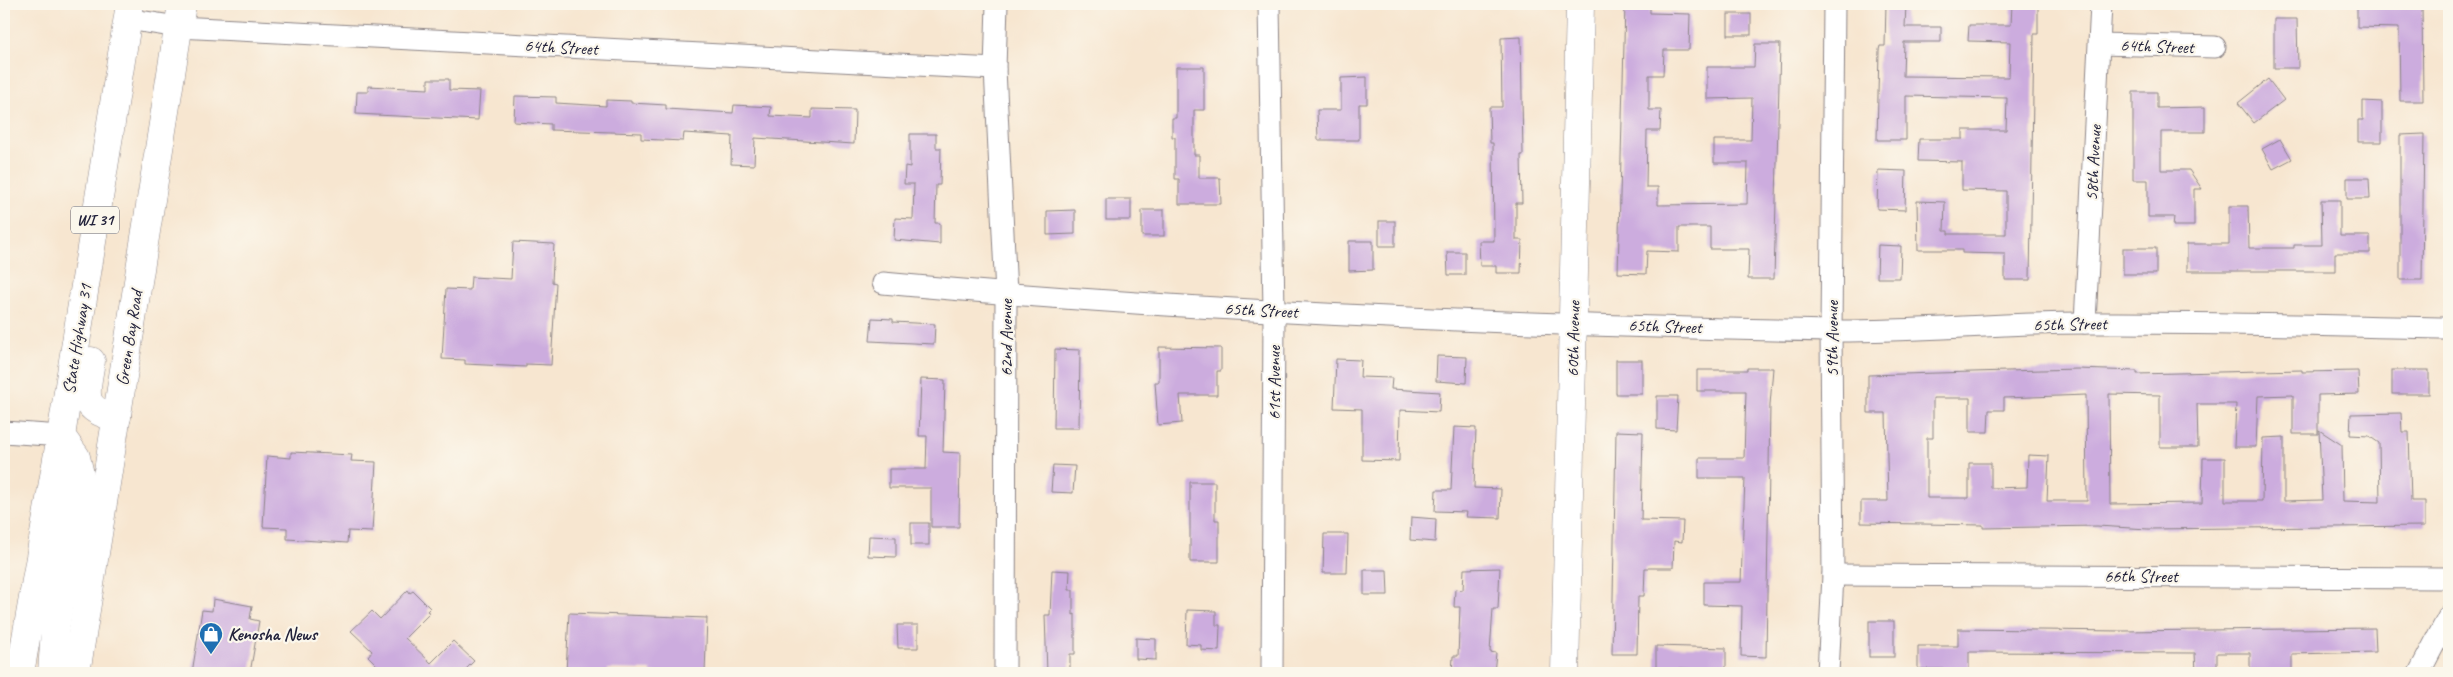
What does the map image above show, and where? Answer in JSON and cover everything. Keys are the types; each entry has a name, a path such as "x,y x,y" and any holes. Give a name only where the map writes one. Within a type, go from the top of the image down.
{"main road":[{"name":"60th Avenue","path":"1565,673 1580,4"},
{"name":"State Highway 31","path":"20,673 61,436 128,11"},
{"name":"Green Bay Road","path":"76,673 180,15"},
{"path":"94,226 101,282 87,398 90,407 96,412 116,417"},
{"path":"52,673 55,629 81,479 76,457 61,436"},
{"path":"8,673 30,619"}],"street":[{"name":"62nd Avenue","path":"997,4 995,69 1006,294 1005,673"},
{"name":"61st Avenue","path":"1269,4 1274,312 1272,673"},
{"name":"59th Avenue","path":"1828,673 1833,575 1831,331 1834,4"},
{"name":"58th Avenue","path":"2085,323 2101,4"},
{"name":"64th Street","path":"128,11 995,69"},
{"name":"64th Street","path":"2100,44 2215,47"},
{"name":"65th Street","path":"882,283 1006,294 1274,312 1831,331 2085,323 2449,328"},
{"path":"4,432 61,436"},
{"name":"66th Street","path":"1833,575 2449,578"},
{"path":"2419,673 2449,616"}],"building":[{"path":"1625,4 1650,4 1650,13 1690,14 1689,50 1664,50 1663,75 1649,75 1649,110 1661,110 1660,131 1647,131 1646,187 1658,187 1658,205 1747,204 1748,163 1714,163 1714,140 1751,140 1752,98 1707,99 1707,67 1754,67 1755,44 1780,44 1774,279 1748,279 1749,249 1710,249 1710,227 1679,227 1679,252 1647,251 1646,274 1618,273"},
{"path":"1886,4 1906,4 1905,27 1941,27 1941,42 1904,42 1903,76 2009,77 2010,42 1968,41 1969,25 2011,25 2012,4 2038,4 2038,34 2034,34 2030,280 2005,280 2005,254 1962,253 1962,250 1918,250 1917,201 1945,202 1944,231 1948,231 1948,234 2006,234 2006,191 1962,190 1962,162 1918,161 1919,139 1963,139 1963,130 2006,130 2007,98 1906,96 1906,140 1877,140 1879,50 1880,46 1885,46"},
{"path":"2357,4 2422,4 2423,101 2400,101 2399,28 2357,27"},
{"path":"1728,14 1751,14 1751,35 1728,35"},
{"path":"2274,19 2297,19 2298,68 2274,68"},
{"path":"1521,37 1522,203 1516,203 1516,240 1522,240 1521,273 1496,273 1496,266 1480,266 1479,241 1494,241 1493,143 1490,143 1489,107 1502,107 1501,38"},
{"path":"1176,67 1204,67 1204,110 1194,110 1194,155 1199,155 1199,178 1220,178 1221,204 1179,204 1179,179 1175,179 1175,137 1172,137 1172,118 1176,118"},
{"path":"1367,77 1367,104 1359,104 1359,140 1318,140 1317,110 1341,110 1341,78"},
{"path":"428,79 449,79 449,90 480,91 478,120 356,114 357,92 368,92 368,86 428,89"},
{"path":"2268,79 2284,100 2254,123 2238,103"},
{"path":"2133,92 2157,92 2157,108 2205,107 2205,132 2161,132 2161,170 2189,170 2202,189 2194,189 2194,226 2173,226 2174,217 2148,217 2148,180 2133,180"},
{"path":"515,96 556,97 556,103 606,106 606,100 631,101 631,103 666,105 666,109 733,113 734,105 771,107 770,116 812,118 812,109 855,110 854,144 755,138 754,165 731,164 732,136 684,133 683,141 641,139 641,133 551,130 551,124 514,122"},
{"path":"2363,101 2382,102 2382,142 2358,142 2358,120 2363,120"},
{"path":"910,134 936,134 936,148 941,148 940,185 936,185 935,223 940,223 940,244 894,240 895,218 913,219 914,184 904,184 905,166 910,167"},
{"path":"2424,134 2422,280 2400,280 2400,135"},
{"path":"2280,139 2292,159 2273,169 2262,149"},
{"path":"1878,170 1906,171 1905,210 1877,209"},
{"path":"2347,178 2369,178 2370,199 2347,199"},
{"path":"1106,199 1131,199 1131,220 1106,220"},
{"path":"2321,200 2340,200 2340,236 2370,236 2370,253 2335,253 2335,271 2187,271 2187,244 2229,244 2229,206 2248,206 2249,248 2294,248 2294,245 2322,245"},
{"path":"1075,210 1075,234 1047,235 1047,211"},
{"path":"1142,210 1164,210 1164,236 1142,236"},
{"path":"1379,221 1395,221 1395,246 1379,246"},
{"path":"1349,241 1373,241 1373,270 1349,271"},
{"path":"513,242 554,244 552,282 556,283 551,365 526,364 526,367 465,364 465,360 442,359 446,289 470,290 471,277 511,279"},
{"path":"1878,245 1901,246 1900,278 1877,278"},
{"path":"2123,248 2156,248 2156,274 2123,274"},
{"path":"1447,252 1465,252 1465,275 1448,275"},
{"path":"872,318 893,319 893,322 935,324 934,344 870,341"},
{"path":"1159,347 1221,348 1221,371 1217,371 1217,395 1180,395 1182,423 1158,425 1155,382 1159,382"},
{"path":"1055,349 1080,350 1079,428 1054,428"},
{"path":"1437,356 1467,357 1466,383 1436,381"},
{"path":"1336,359 1361,360 1360,377 1392,378 1391,389 1440,392 1439,412 1400,410 1399,461 1362,460 1362,409 1334,408"},
{"path":"1616,360 1642,360 1642,394 1616,394"},
{"path":"1747,368 1773,368 1770,405 1766,657 1741,656 1742,606 1704,605 1704,582 1741,582 1745,478 1699,478 1699,458 1744,458 1746,391 1697,391 1697,370 1747,370"},
{"path":"2077,369 2137,371 2137,374 2302,370 2302,372 2358,371 2359,394 2318,395 2318,434 2293,434 2293,395 2258,396 2256,447 2234,447 2236,404 2197,404 2198,447 2160,447 2160,395 2109,394 2110,504 2202,503 2203,458 2225,458 2225,501 2262,501 2263,438 2284,437 2284,501 2322,500 2319,430 2342,445 2343,501 2380,502 2379,443 2369,436 2350,435 2351,414 2401,413 2402,432 2409,432 2411,501 2425,501 2425,526 2148,529 2097,526 1983,528 1983,525 1861,523 1861,501 1888,501 1886,413 1868,413 1868,375","holes":["2086,395 2087,501 2047,501 2049,456 2028,455 2027,487 1991,488 1991,463 1969,463 1969,498 1927,498 1927,438 1933,438 1933,398 1970,398 1970,432 1988,432 1989,410 2004,410 2004,398"]},
{"path":"2392,370 2429,370 2429,394 2392,394"},
{"path":"921,379 945,380 943,452 960,453 959,527 931,527 931,488 889,488 889,469 926,469 927,436 919,436"},
{"path":"1657,396 1678,396 1676,430 1657,429"},
{"path":"1454,427 1476,428 1474,488 1501,489 1500,518 1466,517 1467,512 1435,511 1436,490 1451,490"},
{"path":"1616,431 1643,432 1641,520 1683,521 1682,542 1674,541 1673,568 1645,568 1644,596 1638,596 1637,654 1612,654"},
{"path":"291,452 352,455 351,461 376,462 372,532 348,531 347,543 287,539 287,528 263,527 267,456 291,458"},
{"path":"1053,465 1075,466 1073,493 1051,492"},
{"path":"1190,482 1215,482 1215,520 1219,520 1219,562 1190,562"},
{"path":"1411,517 1436,519 1435,542 1410,540"},
{"path":"911,523 929,523 929,545 911,545"},
{"path":"1324,534 1348,534 1347,573 1323,573"},
{"path":"869,536 896,537 896,557 868,556"},
{"path":"1500,568 1498,609 1493,609 1490,652 1496,653 1494,673 1452,673 1453,656 1458,656 1460,607 1454,607 1455,589 1463,590 1464,569"},
{"path":"1052,570 1070,571 1069,590 1073,590 1073,615 1075,614 1075,654 1070,654 1070,673 1047,673 1045,615 1050,615"},
{"path":"1364,570 1387,570 1388,595 1364,595"},
{"path":"408,590 410,593 413,591 430,608 427,611 430,613 405,638 431,663 453,641 474,661 462,673 385,673 368,656 372,651 351,631 372,611 380,619"},
{"path":"213,599 252,606 250,619 259,621 250,673 192,673 202,610 212,611"},
{"path":"1187,610 1216,611 1216,625 1220,625 1219,651 1201,650 1201,645 1186,644"},
{"path":"569,613 707,618 705,673 651,673 651,670 608,669 608,673 566,673"},
{"path":"1869,621 1894,621 1894,657 1869,657"},
{"path":"897,625 918,625 918,648 898,648"},
{"path":"2375,628 2376,652 2292,654 2292,673 2250,673 2250,653 2217,653 2217,673 2196,673 2195,653 1969,652 1969,673 1947,673 1947,669 1918,669 1918,646 1958,646 1958,629 2122,631"},
{"path":"1136,638 1156,639 1156,660 1136,659"},
{"path":"1656,646 1726,648 1726,670 1679,668 1679,670 1656,670"}],"place":[{"name":"Kenosha News","path":"211,655"}]}
